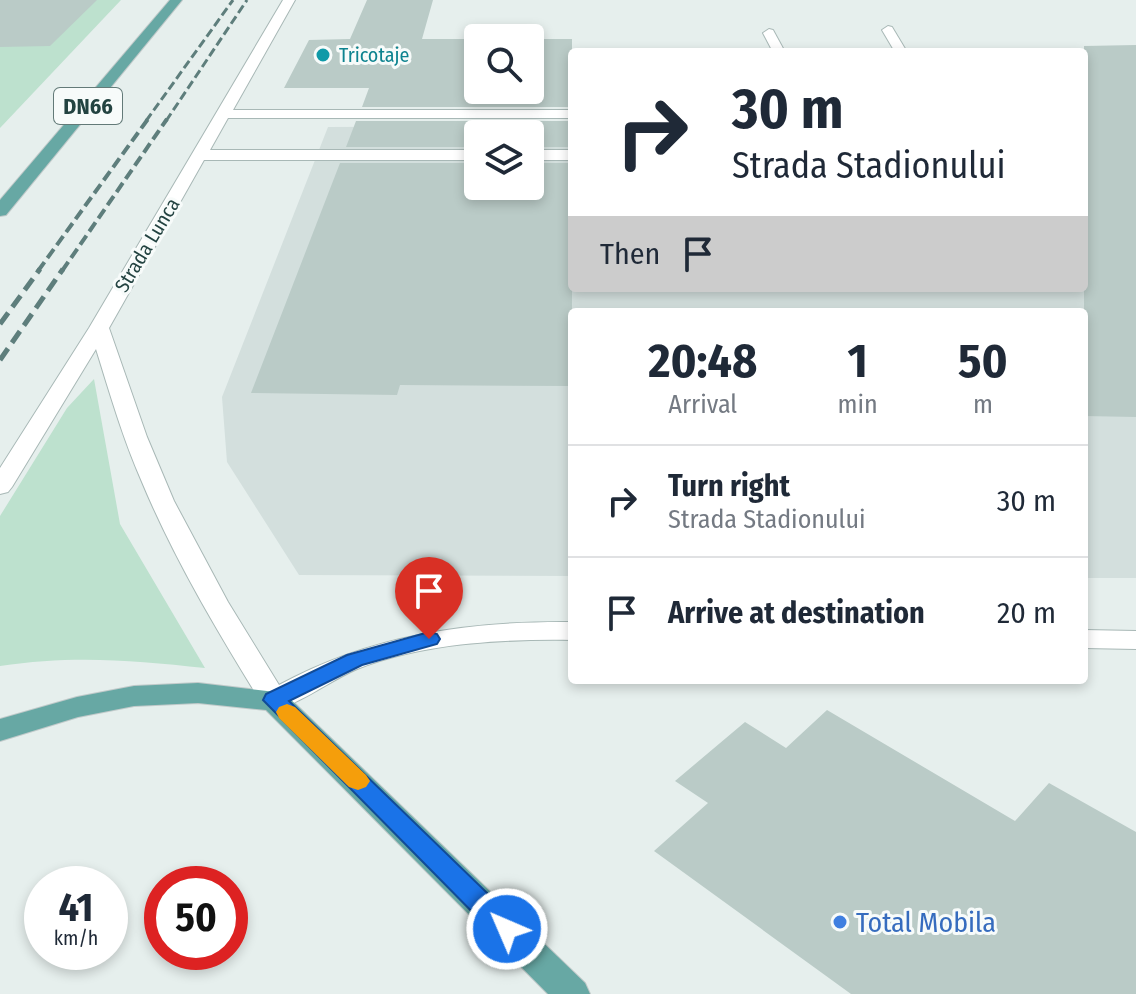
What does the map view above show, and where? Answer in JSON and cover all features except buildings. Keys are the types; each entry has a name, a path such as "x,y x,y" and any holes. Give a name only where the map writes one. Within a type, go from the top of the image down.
{"main road":[{"name":"DN66","path":"0,211 176,0"},
{"path":"0,730 77,707 134,696 198,693 274,700 572,994"}],"street":[{"name":"Strada Lunca","path":"0,487 99,328 289,0"},
{"path":"888,30 899,48"},
{"path":"769,33 777,48"},
{"path":"224,114 568,114"},
{"path":"201,155 464,155"},
{"path":"544,155 568,155"},
{"path":"99,328 161,500 233,634 274,700 354,660 429,639 541,630 568,631"},
{"path":"1088,639 1136,640"}],"shaded area":[{"path":"1136,125 1136,578 1088,578 1088,308 568,308 568,576 299,575 227,462 222,397 328,127 464,126 464,200 544,200 544,126 568,126 568,292 1088,292 1088,275"}],"green space":[{"path":"0,0 121,0 0,128"},
{"path":"94,379 120,524 205,668 102,660 0,666 0,516 67,408"}],"railway":[{"path":"146,121 233,0"},
{"path":"166,121 247,0"},
{"path":"38,271 148,119"},
{"path":"62,271 167,119"},
{"path":"0,324 40,269"},
{"path":"0,360 63,269"}],"slow traffic":[{"path":"287,712 358,781"}],"place":[{"name":"Tricotaje","path":"323,55"},
{"name":"Total Mobila","path":"840,922"}],"route":[{"path":"429,639 354,660 274,700 507,929"}]}
